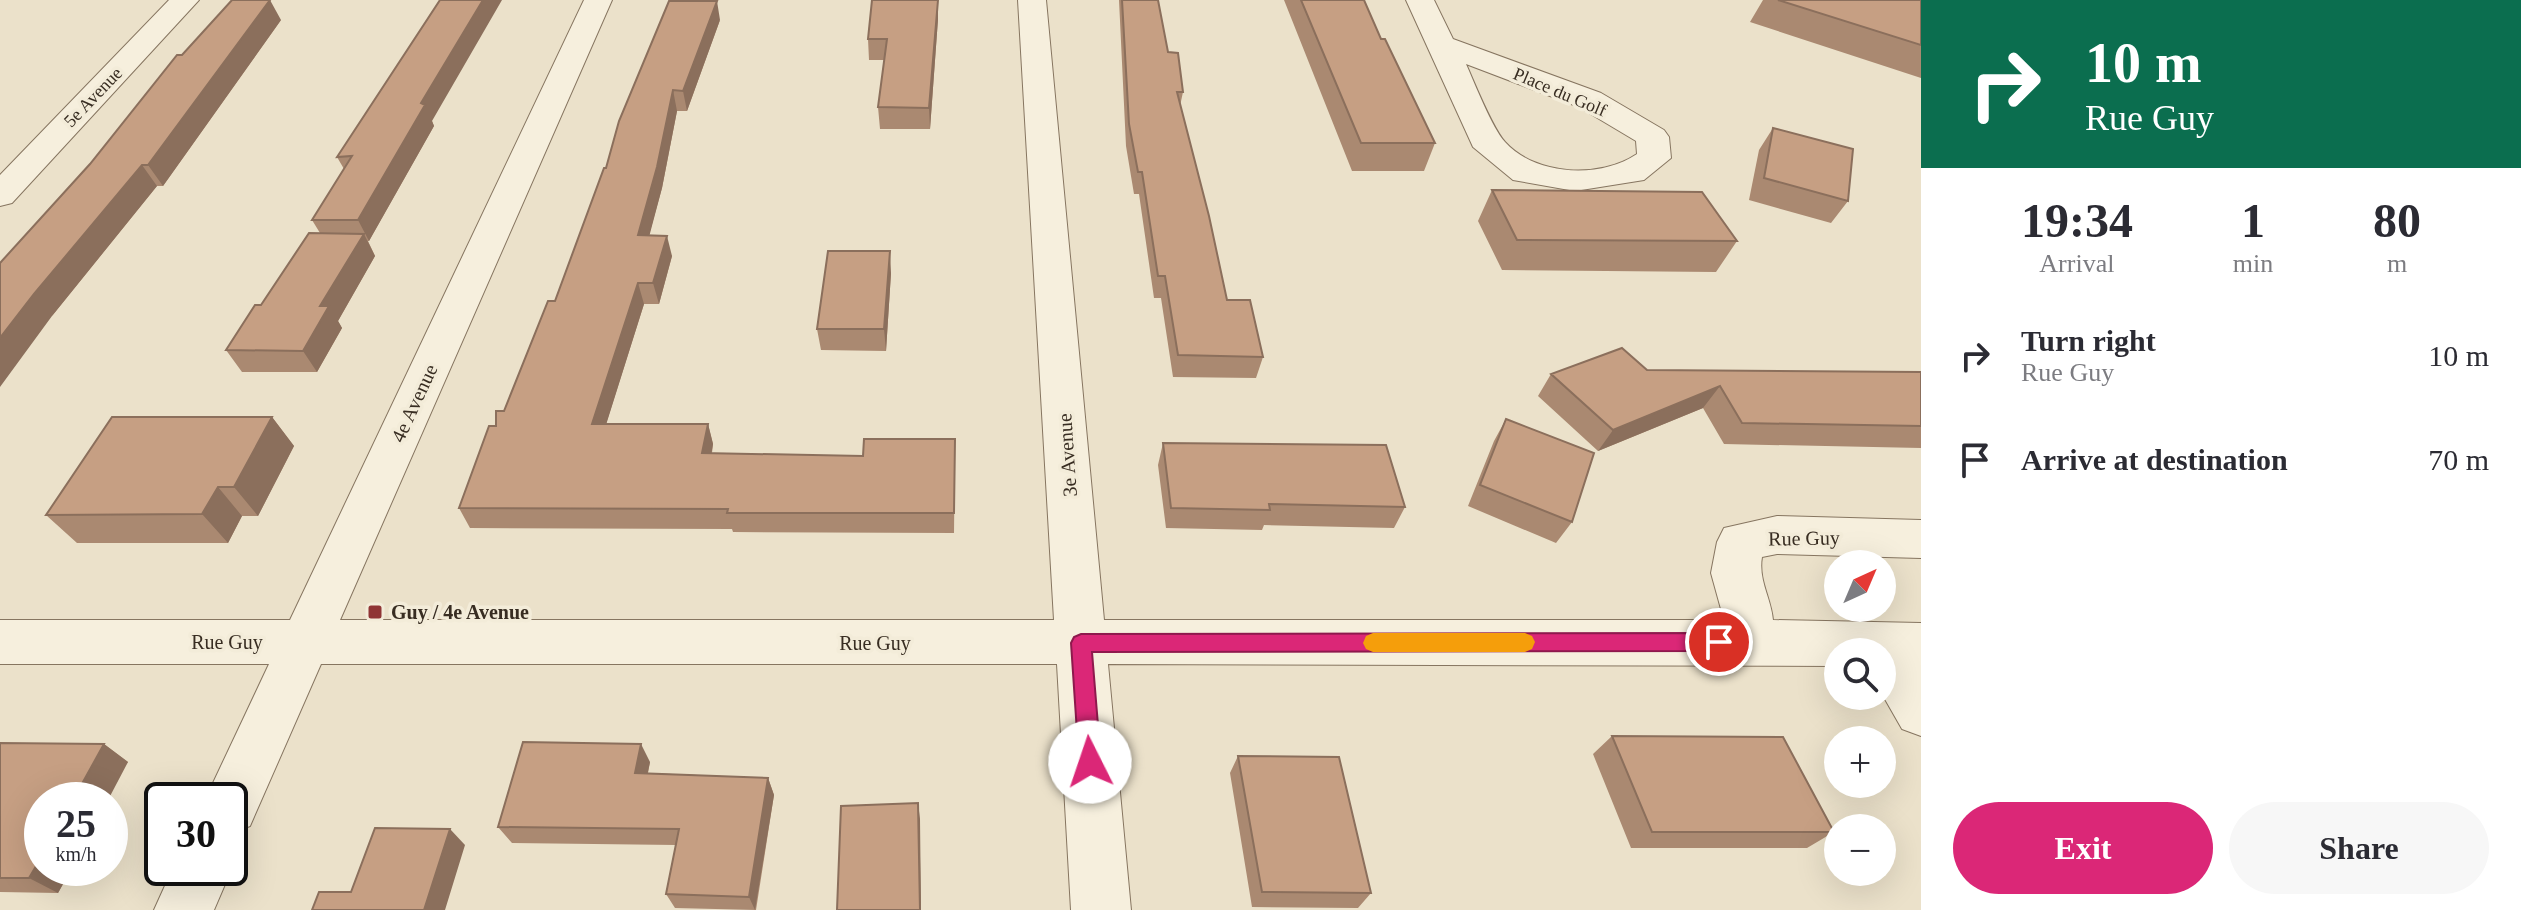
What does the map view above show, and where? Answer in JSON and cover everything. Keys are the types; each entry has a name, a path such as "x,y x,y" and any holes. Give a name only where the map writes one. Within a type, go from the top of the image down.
{"street":[{"name":"5e Avenue","path":"0,195 185,0"},
{"name":"4e Avenue","path":"241,782 598,0"},
{"name":"3e Avenue","path":"1032,0 1101,910"},
{"name":"Place du Golf","path":"1420,0 1490,147 1525,173 1575,181 1632,173 1654,158 1652,137 1590,100 1442,45"},
{"name":"Rue Guy","path":"1751,642 1747,606 1735,573 1741,542 1777,535 1921,539"},
{"name":"Rue Guy","path":"0,642 1751,642 1901,645"},
{"path":"1901,645 1921,712"},
{"path":"184,910 195,886"}],"building":[{"path":"232,0 270,0 148,165 142,165 0,338 0,263 90,164 177,55 182,55"},
{"path":"440,0 483,0 421,103 425,105 358,220 312,220 352,156 337,157"},
{"path":"872,0 938,0 929,108 878,107 887,39 868,39"},
{"path":"1122,0 1158,0 1168,52 1178,53 1183,92 1177,92 1227,300 1250,300 1263,357 1178,355 1165,276 1158,276 1142,172 1138,172 1129,124"},
{"path":"1301,0 1364,0 1435,143 1361,143"},
{"path":"1778,0 1921,0 1921,45"},
{"path":"669,1 717,1 683,91 673,90 657,167 638,235 667,236 653,283 638,283 592,424 708,424 702,453 863,456 864,439 955,439 954,513 459,508 489,426 496,426 496,411 504,411 548,301 555,301 606,168 619,121"},
{"path":"1773,128 1853,149 1848,201 1764,178"},
{"path":"1492,190 1702,192 1737,241 1517,240"},
{"path":"309,233 364,234 320,306 329,306 303,351 226,350 255,305 261,305"},
{"path":"828,251 890,251 884,329 817,329"},
{"path":"1622,348 1647,370 1921,372 1921,426 1742,423 1720,386 1613,430 1551,374"},
{"path":"112,417 272,417 234,487 218,487 202,514 46,515"},
{"path":"1506,419 1594,453 1572,522 1480,485"},
{"path":"1163,443 1386,445 1405,507 1269,504 1270,510 1171,508"},
{"path":"1612,736 1783,737 1824,814 1824,832 1652,832"},
{"path":"523,742 641,744 635,773 768,778 749,897 666,894 679,829 498,827"},
{"path":"0,743 104,744 83,782 24,782 24,878 0,878"},
{"path":"1238,756 1339,757 1371,893 1262,892"},
{"path":"918,803 920,910 837,910 841,806"},
{"path":"375,828 450,829 424,910 312,910 319,892 351,892"}],"slow traffic":[{"path":"1373,643 1525,642"}],"place":[{"name":"Guy / 4e Avenue","path":"375,612"}],"route":[{"path":"1090,762 1081,643 1719,642"}]}
